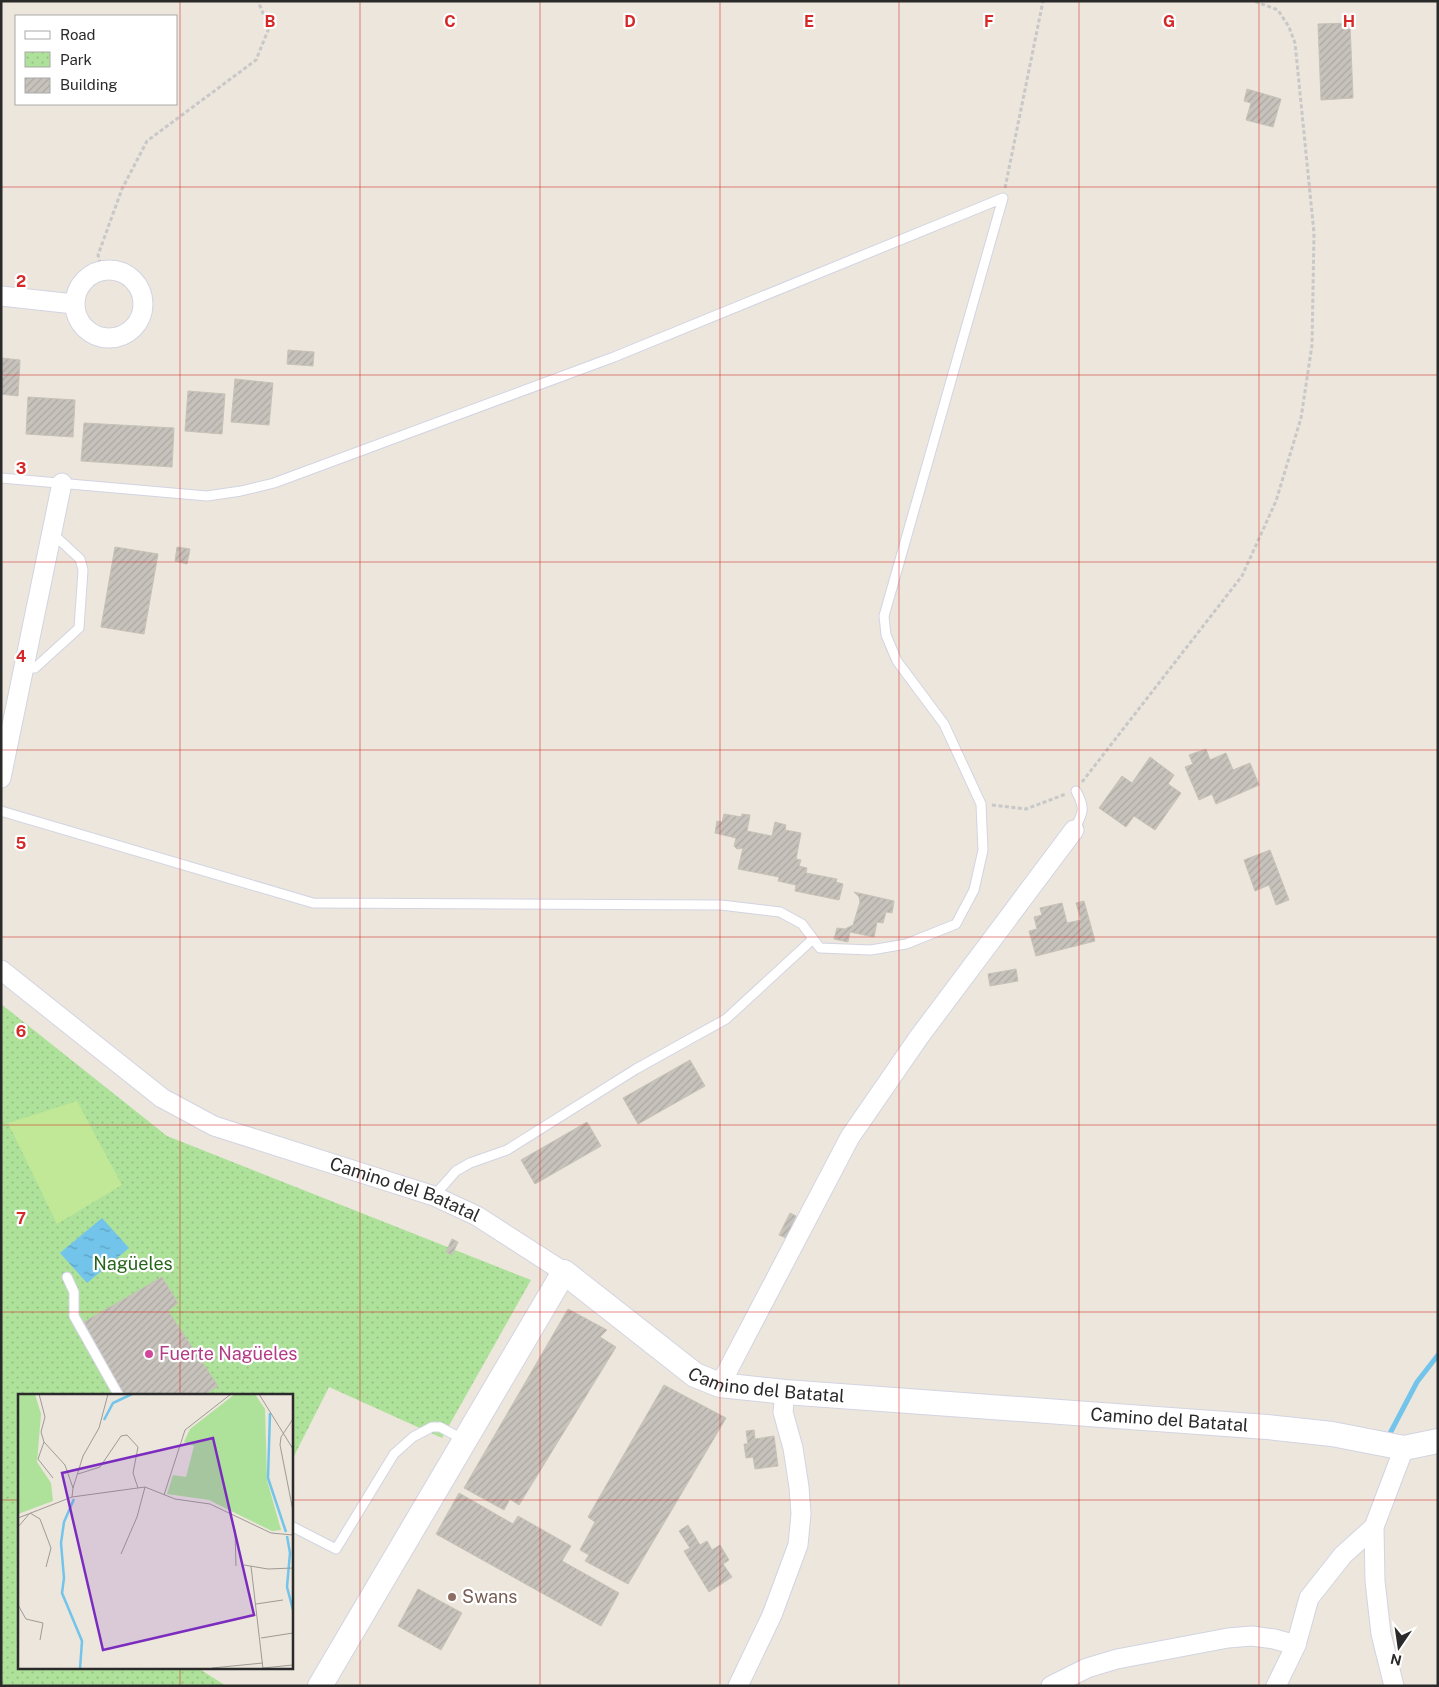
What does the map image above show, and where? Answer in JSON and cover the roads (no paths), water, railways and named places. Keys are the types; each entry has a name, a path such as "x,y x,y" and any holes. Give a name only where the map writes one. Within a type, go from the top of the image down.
{"street":[{"path":"112,269 124,272 134,279 144,301 142,315 136,326 127,333 115,338 96,336 86,330 79,320 74,304 76,292 82,282 91,274 112,269"},
{"path":"1,296 74,304"},
{"path":"1,778 62,483"},
{"path":"720,1385 850,1136 919,1037 1074,830"},
{"name":"Camino del Batatal","path":"1,970 162,1098 214,1126 434,1196 477,1216 564,1272 695,1374 720,1385 785,1392 1267,1427 1332,1434 1404,1448"},
{"path":"320,1686 564,1272"},
{"path":"738,1686 772,1615 798,1544 801,1514 799,1487 793,1448 783,1412 785,1392"},
{"path":"1394,1686 1381,1634 1375,1581 1374,1527 1404,1448 1438,1441"},
{"path":"1276,1686 1296,1645 1309,1598 1343,1555 1374,1527"},
{"path":"1051,1686 1087,1668 1117,1659 1228,1638 1260,1637 1296,1645"}],"lane":[{"path":"1,478 207,496 241,491 274,483 614,358 1003,198 884,616 886,635 897,661 944,724 981,804 983,850 974,890 956,924 906,944 871,950 820,948 802,924 780,912 721,905 313,903 1,811"},
{"path":"24,668 35,668 79,628 82,564 80,559 51,533"},
{"path":"1074,830 1083,812 1082,802 1076,790"},
{"path":"434,1196 456,1171 470,1163 507,1150 636,1069 726,1019 813,939"},
{"path":"67,1277 74,1292 74,1316 118,1394"},
{"path":"292,1527 336,1549 394,1454 413,1437 432,1427 440,1427 465,1440"}],"water":[{"path":"102,1218 129,1248 87,1283 60,1253"}],"waterway":[{"path":"1387,1439 1417,1382 1438,1355"}],"place":[{"name":"Fuerte Nagüeles","path":"149,1354"},
{"name":"Swans","path":"452,1597"}],"park label":[{"name":"Nagüeles","path":"133,1264"}]}
